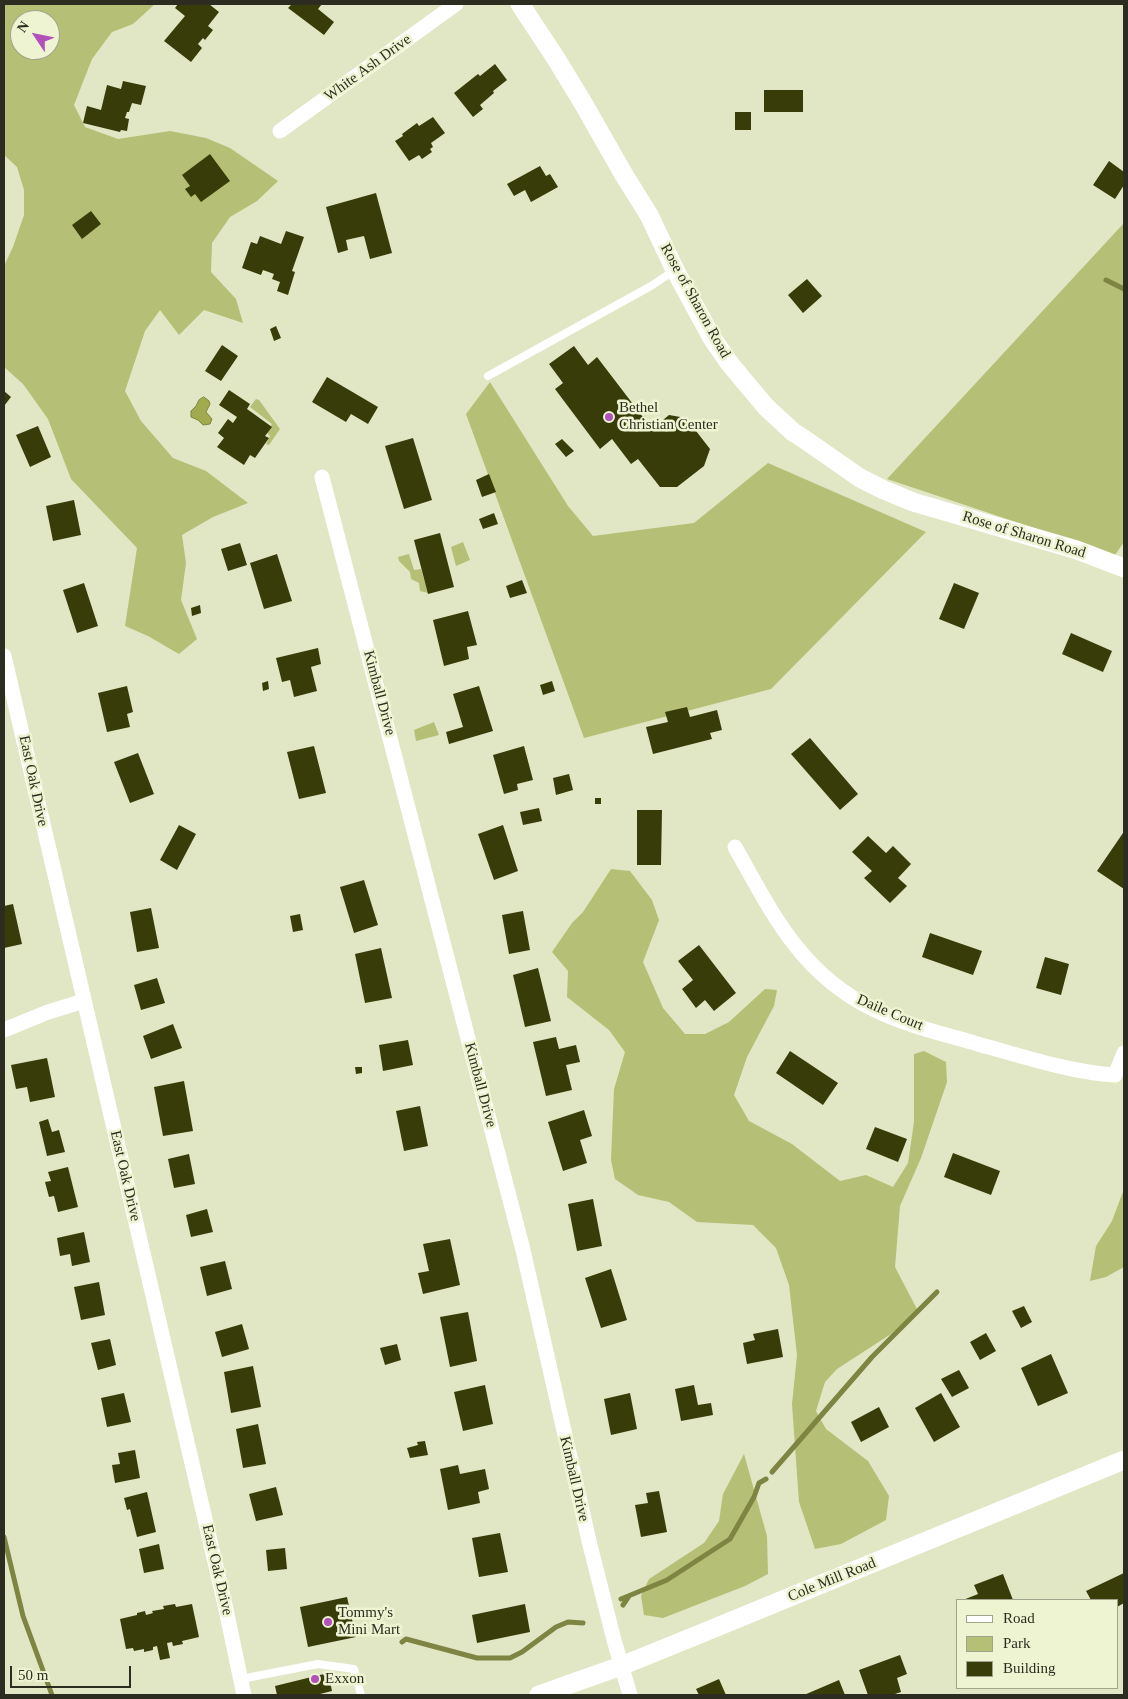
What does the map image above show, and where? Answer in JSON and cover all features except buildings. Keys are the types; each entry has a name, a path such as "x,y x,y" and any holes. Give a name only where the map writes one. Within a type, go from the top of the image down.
{"street":[{"name":"White Ash Drive","path":"280,131 456,4"},
{"name":"Rose of Sharon Road","path":"520,4 556,57 649,215 675,270 712,338 730,364 766,408 793,432 860,478 913,502 1077,550 1124,568"},
{"name":"Kimball Drive","path":"322,477 523,1250 589,1541 630,1695"},
{"name":"East Oak Drive","path":"4,656 8,693 84,1001 225,1605 244,1695"},
{"name":"Daile Court","path":"735,847 772,914 796,949 852,998 873,1010 927,1029 1089,1074 1114,1075 1124,1053"},
{"path":"4,1030 48,1012 84,1001"},
{"name":"Cole Mill Road","path":"539,1695 621,1666 1124,1460"}],"lane":[{"path":"488,376 651,286 675,270"},
{"path":"241,1679 318,1664 354,1669 361,1695"}],"green space":[{"path":"4,4 155,4 133,24 112,32 92,59 74,105 85,127 118,139 170,131 206,138 230,148 278,181 257,201 230,217 212,243 211,272 236,299 243,323 204,310 179,335 160,310 145,331 125,391 141,421 173,458 206,471 248,503 213,517 182,535 186,563 181,600 197,639 179,654 148,636 125,626 137,548 71,479 48,419 23,384 4,367 4,266 24,215 24,190 17,167 4,155"},
{"path":"1124,223 1124,542 1115,555 887,479"},
{"path":"490,382 568,506 593,536 694,523 768,463 926,532 771,689 584,738 466,414"},
{"path":"256,399 259,400 280,429 269,445 266,444 270,436 267,433 272,424 250,407"},
{"path":"463,542 470,560 456,566 451,547"},
{"path":"409,554 414,570 421,569 428,593 420,591 419,583 411,579 410,572 399,561 398,557"},
{"path":"434,722 439,735 416,741 414,730"},
{"path":"611,869 630,871 652,900 659,920 643,962 663,1008 685,1034 705,1034 729,1022 765,989 777,990 774,1006 747,1057 734,1095 749,1121 792,1144 840,1181 866,1175 893,1187 908,1163 914,1122 914,1054 924,1051 946,1062 947,1082 921,1158 900,1206 895,1267 918,1311 891,1334 837,1369 825,1382 816,1411 826,1429 868,1461 889,1496 886,1520 841,1544 815,1549 799,1502 792,1404 797,1355 789,1285 776,1248 753,1225 697,1222 669,1202 638,1195 615,1179 611,1160 614,1089 625,1052 609,1030 567,997 568,971 552,952 572,923 583,912"},
{"path":"1124,1189 1124,1267 1106,1277 1090,1281 1096,1246 1112,1221"},
{"path":"744,1454 767,1536 768,1574 745,1586 663,1618 644,1615 641,1596 649,1579 704,1543 719,1521 723,1494"}],"shaded area":[{"path":"204,397 209,401 210,404 206,412 212,419 210,424 203,425 191,417 191,411 199,400"}],"waterway":[{"path":"1106,280 1124,289"},
{"path":"772,1472 872,1357 937,1292"},
{"path":"621,1599 667,1580 730,1539 754,1497 759,1483 766,1479"},
{"path":"4,1537 23,1616 52,1695"},
{"path":"623,1605 629,1596"},
{"path":"402,1642 406,1639 477,1658 510,1658 522,1652 556,1627 568,1622 583,1623"}],"place":[{"name":"Bethel Christian Center","path":"609,417"},
{"name":"Tommy's Mini Mart","path":"328,1622"},
{"name":"Exxon","path":"315,1679"}]}
